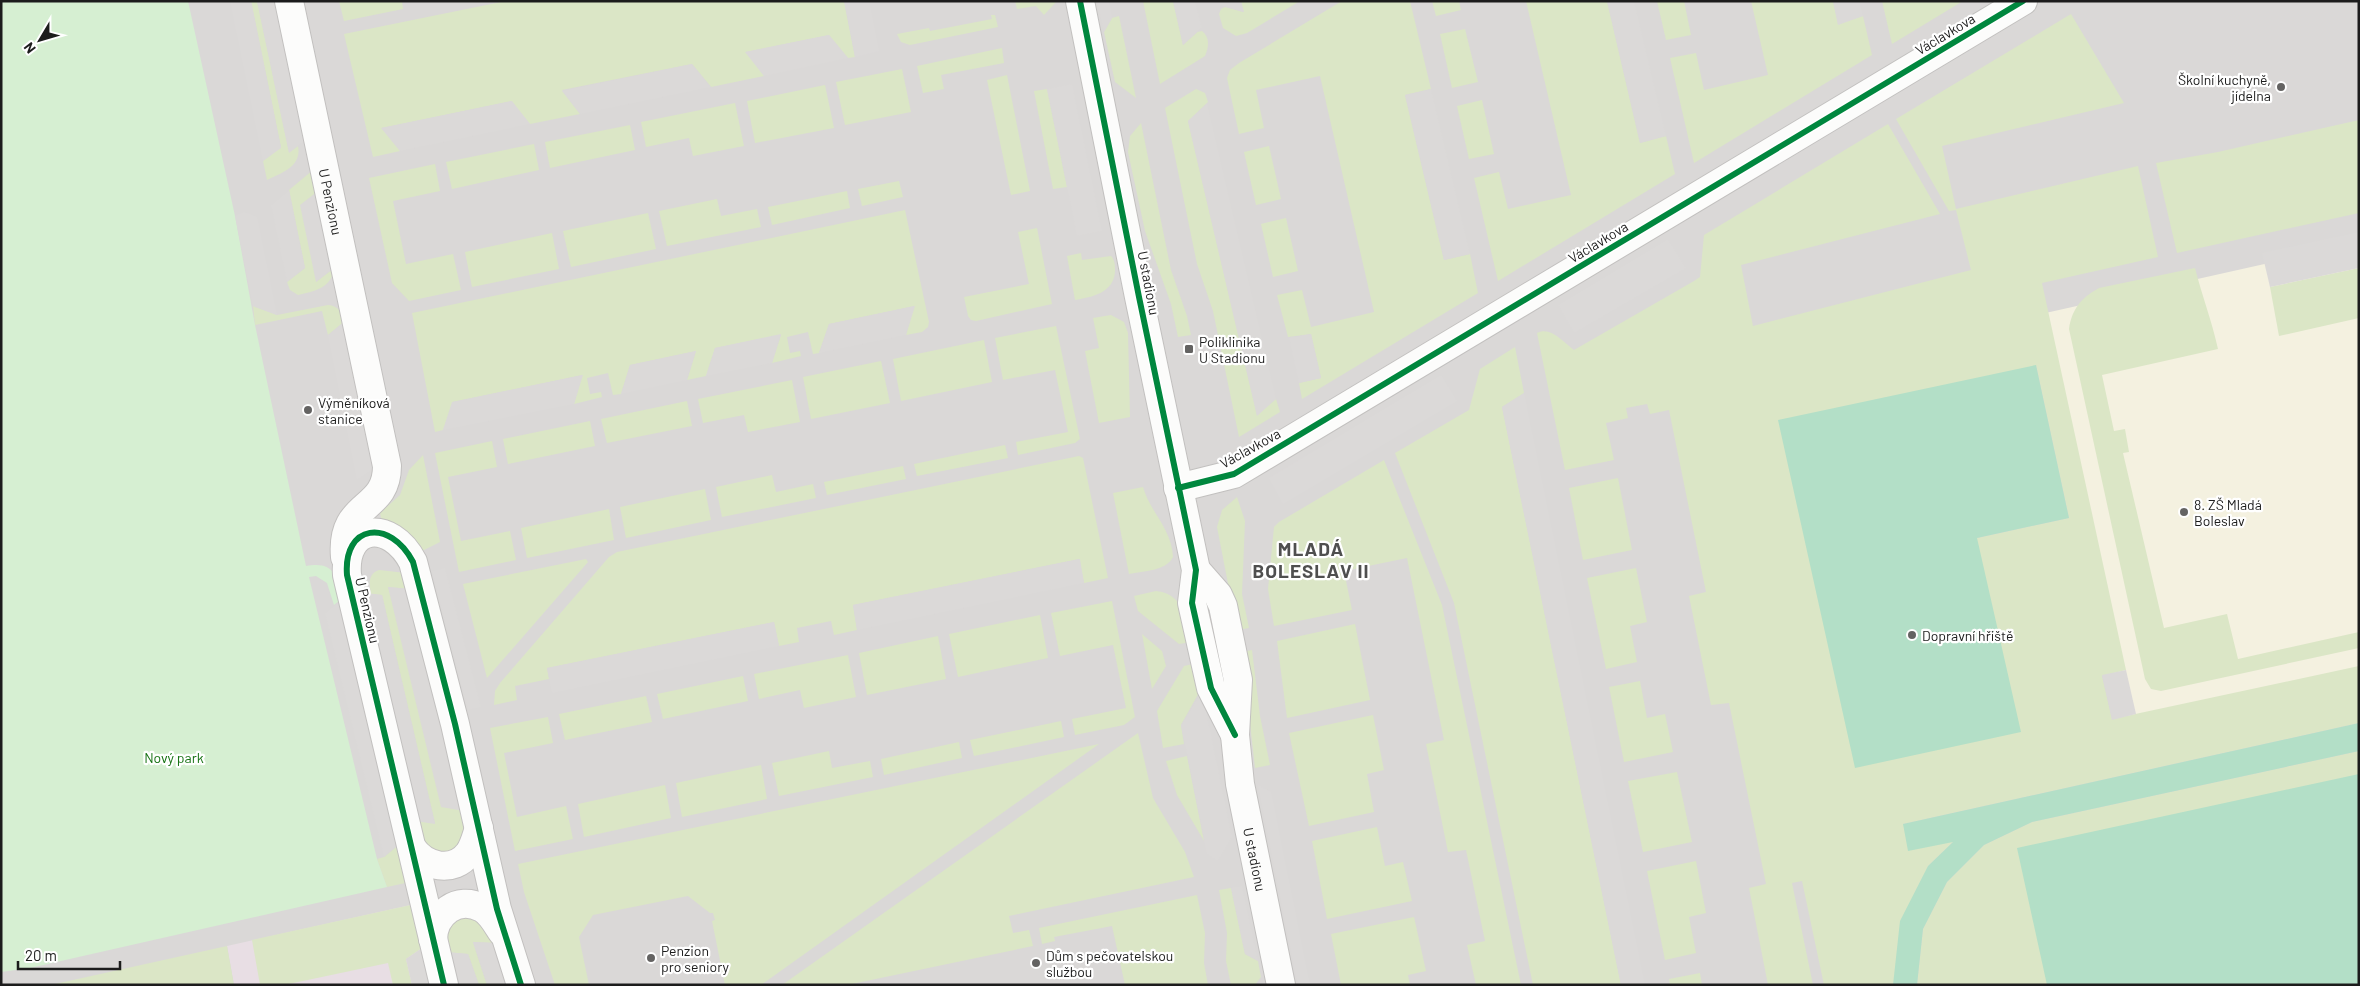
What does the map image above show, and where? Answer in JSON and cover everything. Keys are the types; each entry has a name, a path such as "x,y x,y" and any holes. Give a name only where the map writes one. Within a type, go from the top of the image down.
{"street":[{"name":"U Penzionu","path":"289,1 387,466 387,477 378,496 361,509 350,522 345,539 346,565 433,940"},
{"name":"U stadionu","path":"1080,1 1196,570 1192,603 1211,688 1235,735 1240,784 1281,985"},
{"name":"Václavkova","path":"1178,488 1234,474 2023,1"},
{"name":"U Penzionu","path":"346,565 352,546 359,538 373,532 382,532 398,540 414,562 479,828"},
{"path":"412,848 419,858 427,863 450,865 467,856 473,848 479,828"},
{"path":"479,828 505,935 521,985"},
{"path":"444,985 433,940 433,926 437,919 450,909 462,905 473,905 488,912 505,935"}],"shaded area":[{"path":"1,1 2359,1 2359,985 1,985"},
{"path":"230,1 251,1 281,148 263,161"},
{"path":"257,1 278,1 307,139 289,153"},
{"path":"844,1 869,1 879,51 855,57"},
{"path":"1097,1 1109,1 1112,18 1104,32"},
{"path":"1173,1 1195,1 1202,28 1183,45"},
{"path":"1219,1 1241,1 1244,12 1220,5"},
{"path":"1607,1 1634,1 1666,136 1640,143"},
{"path":"1833,1 1859,1 1863,16 1838,25"},
{"path":"829,35 848,58 764,76 745,52"},
{"path":"692,64 711,87 580,114 562,91"},
{"path":"1072,84 1102,231 1077,236 1047,89"},
{"path":"1431,89 1470,254 1444,260 1405,95"},
{"path":"512,101 530,124 400,151 381,128"},
{"path":"1207,104 1276,399 1257,416 1188,121"},
{"path":"289,190 305,268 287,282 271,205"},
{"path":"318,191 334,268 316,282 300,205"},
{"path":"244,212 257,217 277,315 253,306 235,216"},
{"path":"2359,232 2359,268 2270,287 2262,253"},
{"path":"1668,239 1686,268 1574,333 1558,305"},
{"path":"2359,243 2359,680 2123,733 2041,314"},
{"path":"915,306 906,335 819,353 829,324"},
{"path":"345,321 376,467 357,480 328,335"},
{"path":"781,334 772,363 706,376 715,348"},
{"path":"1311,334 1321,378 1299,383 1289,338"},
{"path":"696,351 687,380 621,394 630,365"},
{"path":"583,375 574,404 443,430 452,402"},
{"path":"1441,375 1457,401 1283,504 1269,478"},
{"path":"1524,393 1645,985 1621,985 1502,407"},
{"path":"1080,559 1084,583 857,630 853,605"},
{"path":"445,568 481,707 468,710 432,571"},
{"path":"388,587 410,589 464,811 441,807"},
{"path":"359,592 382,595 435,824 415,821"},
{"path":"343,598 402,842 384,857 325,613"},
{"path":"774,622 779,646 552,693 547,668"},
{"path":"2126,670 2136,714 2112,720 2102,675"},
{"path":"1203,696 1232,837 1218,861 1207,854 1181,725 1198,697"},
{"path":"1258,785 1271,792 1310,985 1298,985"},
{"path":"1242,886 1258,961 1245,954 1231,888"},
{"path":"415,904 433,985 234,985 227,946"},
{"path":"473,942 496,943 510,985 487,985"},
{"path":"425,946 433,985 412,985 406,959"},
{"path":"446,952 468,954 479,985 457,985"}],"green space":[{"name":"Nový park","path":"1,1 188,1 235,216 255,325 306,566 322,566 332,571 343,598 334,605 327,583 316,576 309,577 377,859 387,887 30,968 1,972"},
{"path":"251,1 257,1 289,152 298,146 297,159 294,164 267,180 263,161 281,147"},
{"path":"339,1 402,1 403,9 344,21"},
{"path":"506,1 844,1 855,57 848,58 829,35 746,52 764,76 711,87 692,64 562,90 580,114 530,124 511,101 382,128 400,151 373,157 344,34"},
{"path":"1015,1 1057,1 1044,15 1036,6 1017,9"},
{"path":"1143,1 1173,1 1183,45 1197,32 1202,31 1208,39 1205,56 1160,84"},
{"path":"1241,1 1300,1 1247,33 1236,36 1223,28 1219,14 1221,9 1225,7 1243,12"},
{"path":"1342,1 1410,1 1431,89 1405,95 1444,260 1470,254 1478,293 1302,399 1299,383 1321,378 1311,334 1288,337 1277,295 1302,290 1311,327 1374,312 1320,76 1256,90 1264,128 1239,134 1227,78 1230,70 1239,63"},
{"path":"1432,1 1459,1 1461,10 1436,16"},
{"path":"1526,1 1607,1 1640,143 1666,136 1675,174 1498,281 1474,178 1499,172 1508,209 1571,195"},
{"path":"1657,1 1684,1 1691,35 1666,40"},
{"path":"1751,1 1833,1 1838,24 1863,16 1872,55 1694,163 1670,58 1696,53 1704,90 1768,75"},
{"path":"1882,1 1963,1 1892,44"},
{"path":"2071,14 2124,103 1942,146 1956,209 2138,166 2158,257 2042,283 2126,670 2102,676 2112,719 2359,666 2359,723 1903,824 1954,841 1928,866 1893,985 1824,985 1802,881 1792,883 1813,985 1768,985 1749,888 1766,884 1729,703 1711,705 1689,596 1706,592 1669,410 1650,414 1647,404 1626,408 1628,418 1606,423 1614,460 1565,470 1537,333 1542,331 1552,333 1574,350 1694,281 1700,277 1704,235 1888,124 1940,214 1741,265 1753,326 1971,270 1956,210 1949,211 1896,119","holes":["2036,365 2069,518 1977,538"]},
{"path":"991,15 995,15 998,27 910,45 901,42 897,34 929,28 930,31 992,19"},
{"path":"1119,16 1136,98 1115,82 1104,32 1112,18"},
{"path":"1465,29 1478,82 1452,88 1440,34"},
{"path":"1002,48 1004,63 941,75 944,89 923,93 917,66"},
{"path":"902,69 911,112 845,125 836,82"},
{"path":"1007,75 1030,191 1011,195 987,80"},
{"path":"825,85 834,128 755,143 747,101"},
{"path":"1047,89 1067,187 1053,189 1034,91"},
{"path":"1196,89 1205,93 1208,102 1188,121 1257,415 1276,399 1280,412 1239,437 1213,311 1197,264 1165,108"},
{"path":"1482,100 1494,154 1469,159 1457,106"},
{"path":"735,103 744,146 693,156 689,138 646,147 641,122"},
{"path":"2359,120 2359,213 2177,253 2156,163 2218,152"},
{"path":"1141,123 1171,270 1187,316 1191,335 1178,337 1171,304 1145,231 1128,152 1130,136"},
{"path":"630,125 635,150 550,168 545,142"},
{"path":"534,144 539,170 452,189 446,162"},
{"path":"1269,146 1281,199 1256,205 1244,152"},
{"path":"435,164 440,191 393,201 406,264 453,254 461,290 409,301 392,283 369,178"},
{"path":"313,170 318,191 316,282 334,268 330,280 322,288 298,295 290,290 287,282 305,268 289,190"},
{"path":"899,181 903,197 862,206 858,189"},
{"path":"847,191 850,208 772,225 768,207"},
{"path":"717,199 721,216 757,209 761,227 667,246 659,211"},
{"path":"905,210 929,322 928,327 922,332 906,335 914,306 829,324 819,353 813,354 808,332 787,337 790,353 800,351 801,356 772,363 781,335 715,348 706,376 687,380 696,351 630,365 621,394 613,395 608,373 587,378 590,394 601,392 602,397 574,404 582,375 453,402 443,430 435,432 412,313"},
{"path":"648,213 656,249 571,267 563,231"},
{"path":"1286,218 1298,271 1273,277 1261,224"},
{"path":"1037,228 1052,304 976,321 971,320 968,316 964,297 1029,284 1018,232"},
{"path":"552,233 559,269 472,287 465,252"},
{"path":"1081,253 1082,260 1111,256 1114,261 1115,271 1111,284 1101,293 1075,300 1067,256"},
{"path":"2195,268 2218,349 2102,375 2114,431 2125,429 2129,452 2123,453 2164,628 2227,614 2238,659 2359,632 2359,648 2161,691 2151,689 2145,679 2069,329 2072,316 2078,305 2099,288"},
{"path":"2359,268 2359,318 2279,336 2270,287"},
{"path":"328,305 337,308 345,321 328,335 322,311 255,325 253,306 277,315"},
{"path":"1111,315 1124,322 1128,333 1130,417 1099,423 1085,351 1099,348 1093,318"},
{"path":"1056,326 1080,439 1075,443 1018,455 1016,442 1068,432 1055,370 1003,380 995,338"},
{"path":"984,340 992,382 901,401 893,359"},
{"path":"1515,347 1524,393 1502,407 1621,985 1533,985 1454,603 1395,453 1469,410 1480,369"},
{"path":"881,361 890,403 811,419 803,377"},
{"name":"Dopravní hřiště","path":"2036,365 2069,518 1977,538 2021,732 1855,768 1778,420"},
{"path":"792,380 800,422 748,432 744,415 703,423 698,399"},
{"path":"687,401 692,426 607,443 601,419"},
{"path":"590,421 595,446 508,464 503,439"},
{"path":"492,441 497,467 448,477 461,541 510,531 516,560 459,572 435,453"},
{"path":"1005,445 1008,458 917,476 914,464"},
{"path":"423,455 440,542 422,551 413,539 381,518 380,513 400,495 409,470"},
{"path":"1079,456 1083,458 1108,578 1084,583 1079,559 853,605 857,630 834,635 831,621 797,628 799,642 779,646 774,622 547,668 549,679 515,686 517,700 494,705 495,691 500,683 609,557 617,552"},
{"path":"1384,460 1442,605 1521,985 1476,985 1467,945 1485,941 1466,850 1448,852 1426,744 1444,740 1407,558 1344,571 1352,610 1274,626 1268,589 1274,527 1279,522"},
{"path":"903,466 906,479 827,495 824,482"},
{"path":"772,475 776,492 813,484 816,498 722,517 716,487"},
{"path":"1618,478 1632,550 1583,560 1569,488"},
{"path":"1143,487 1150,505 1169,538 1173,557 1170,562 1160,568 1129,574 1113,493"},
{"path":"705,489 711,520 626,538 620,507"},
{"path":"1237,497 1245,521 1242,594 1249,628 1237,630 1217,527 1222,510"},
{"path":"609,509 614,540 527,558 521,528"},
{"path":"586,559 588,562 487,678 463,584"},
{"path":"1636,568 1647,622 1630,626 1637,662 1606,669 1587,578"},
{"path":"379,570 406,573 410,589 388,587 467,825 458,846 449,851 427,848 415,821 435,823 382,595 371,594 371,576"},
{"path":"1156,591 1173,597 1178,602 1185,617 1192,642 1179,644 1138,611 1134,596"},
{"path":"1112,601 1135,717 1124,725 1075,735 1072,719 1126,708 1113,645 1060,656 1051,613"},
{"path":"1040,615 1048,658 958,677 949,634"},
{"path":"1355,624 1370,700 1287,718 1277,641"},
{"path":"1142,634 1162,651 1166,666 1152,689"},
{"path":"938,636 946,679 867,695 859,653"},
{"path":"1252,650 1260,716 1270,765 1255,768 1242,652"},
{"path":"848,655 856,697 804,708 800,690 759,699 754,674"},
{"path":"1197,663 1201,689 1181,725 1184,744 1163,748 1157,711 1184,666"},
{"path":"743,676 748,701 663,719 657,694"},
{"path":"1640,681 1647,718 1665,714 1673,752 1624,762 1609,687"},
{"path":"646,696 652,722 565,740 559,714"},
{"path":"1373,715 1384,770 1367,774 1374,812 1309,826 1289,733"},
{"path":"548,717 553,743 504,753 517,817 566,806 573,839 515,851 490,728"},
{"path":"1061,721 1064,737 974,756 970,740"},
{"path":"2359,723 2359,751 2032,822 1984,845 1947,882 1923,929 1917,985 1893,985 1900,921 1928,866 1953,842 1908,851 1903,824"},
{"path":"1138,733 1153,798 1185,852 1194,877 1009,916 1013,933 1029,930 1033,946 847,985 782,985"},
{"path":"959,742 962,758 884,775 881,759"},
{"path":"1099,744 761,985 725,985 712,921 715,920 713,913 710,913 688,896 593,915 579,937 589,985 555,985 524,892 518,864"},
{"path":"829,751 832,768 870,761 873,777 779,796 772,763"},
{"path":"2359,751 2359,985 1917,985 1923,929 1947,882 1984,845 2032,822"},
{"path":"1187,756 1204,841 1177,795 1166,761"},
{"path":"761,765 767,799 682,817 676,783"},
{"path":"1677,772 1692,842 1643,852 1628,781"},
{"path":"2359,774 2359,985 2047,985 2017,848"},
{"path":"665,785 671,818 584,837 578,804"},
{"path":"1377,827 1385,866 1403,862 1412,901 1327,919 1312,841"},
{"path":"402,842 410,882 387,887 377,859 384,857"},
{"path":"1696,861 1706,913 1689,917 1696,953 1665,960 1647,871"},
{"path":"1231,888 1245,954 1258,961 1261,977 1255,985 1231,985 1226,961 1227,933 1219,890"},
{"path":"1197,895 1205,933 1204,963 1208,985 1125,985 1112,926 1054,937 1055,941 1042,944 1039,928"},
{"path":"415,904 425,946 406,959 412,985 393,985 388,963 284,985 260,985 252,940"},
{"path":"471,917 479,920 496,943 473,942 487,985 479,985 468,954 446,952 444,933 455,920"},
{"path":"1414,917 1426,971 1408,975 1410,985 1341,985 1331,934"},
{"path":"227,946 234,985 54,985 55,984"},
{"path":"1700,973 1702,985 1670,985 1669,979"}],"cycle path":[{"path":"1080,1 1196,570 1192,603 1211,688 1235,735"},
{"path":"1178,488 1234,474 2023,1"},
{"path":"444,985 347,575 348,558 352,545 360,537 370,533 381,533 392,538 403,548 413,562 455,724 497,909 521,985"}],"place":[{"name":"Školní kuchyně, jídelna","path":"2281,87"},
{"name":"Poliklinika U Stadionu","path":"1189,349"},
{"name":"Výměníková stanice","path":"308,410"},
{"name":"8. ZŠ Mladá Boleslav","path":"2184,512"},
{"name":"Dopravní hřiště","path":"1912,635"},
{"name":"Penzion pro seniory","path":"651,958"},
{"name":"Dům s pečovatelskou službou","path":"1036,963"}],"district":[{"name":"MLADÁ BOLESLAV II","path":"1311,559"}]}
